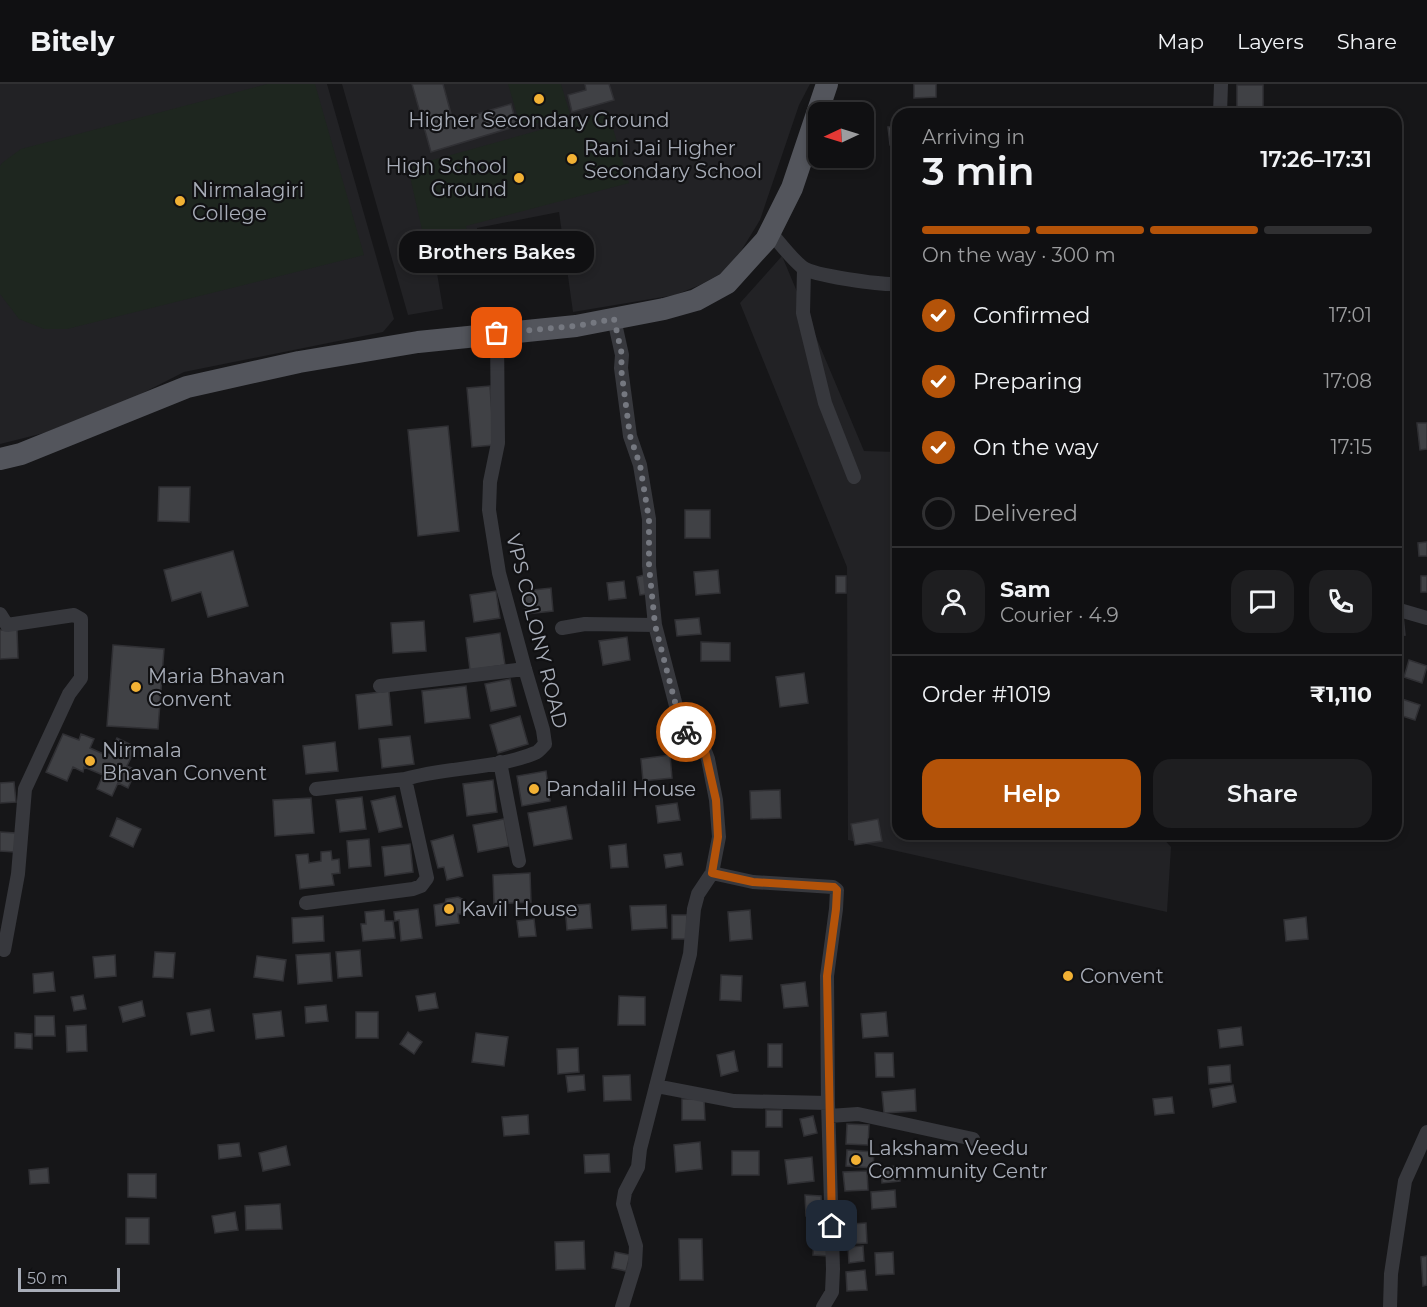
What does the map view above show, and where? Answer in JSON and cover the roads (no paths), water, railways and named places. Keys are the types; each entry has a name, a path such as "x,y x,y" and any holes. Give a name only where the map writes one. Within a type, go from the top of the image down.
{"main road":[{"path":"0,459 21,454 187,387 299,362 418,342 576,326 664,309 696,300 727,283 766,240 787,199 802,162 827,84"}],"street":[{"path":"1220,108 1221,84"},
{"path":"770,232 804,269 884,285 892,284"},
{"path":"804,269 803,313 825,403 854,477"},
{"path":"614,319 622,355 621,368 630,436 640,465 649,519 649,566 655,625 682,729 705,751 708,759 716,800 718,837 712,873 698,894 694,909 690,954 640,1149 638,1167 625,1192 623,1204 636,1246 636,1264 622,1307"},
{"name":"VPS COLONY ROAD","path":"316,789 405,779 421,774 500,762 537,753 545,744 499,573 489,510 489,482 498,443 497,333"},
{"path":"1402,611 1427,618"},
{"path":"0,614 7,625 74,615 81,619 81,678 69,694 25,789 18,873 4,950"},
{"path":"562,628 585,624 655,625"},
{"path":"380,686 525,669"},
{"path":"500,762 519,861"},
{"path":"306,903 413,890 421,886 427,878 405,779"},
{"path":"712,873 753,882 809,884 834,887 837,890 827,976 833,1269 832,1292 823,1307"},
{"path":"656,1086 734,1101 829,1109 973,1139"},
{"path":"1390,1307 1390,1274 1405,1180 1427,1132"}],"place":[{"name":"Higher Secondary Ground","path":"539,99"},
{"name":"Rani Jai Higher Secondary School","path":"572,159"},
{"name":"High School Ground","path":"519,178"},
{"name":"Nirmalagiri College","path":"180,201"},
{"name":"Brothers Bakes","path":"497,333"},
{"name":"Maria Bhavan Convent","path":"136,687"},
{"name":"Nirmala Bhavan Convent","path":"90,761"},
{"name":"Pandalil House","path":"534,789"},
{"name":"Kavil House","path":"449,909"},
{"name":"Convent","path":"1068,976"},
{"name":"Laksham Veedu Community Centr","path":"856,1160"}]}
